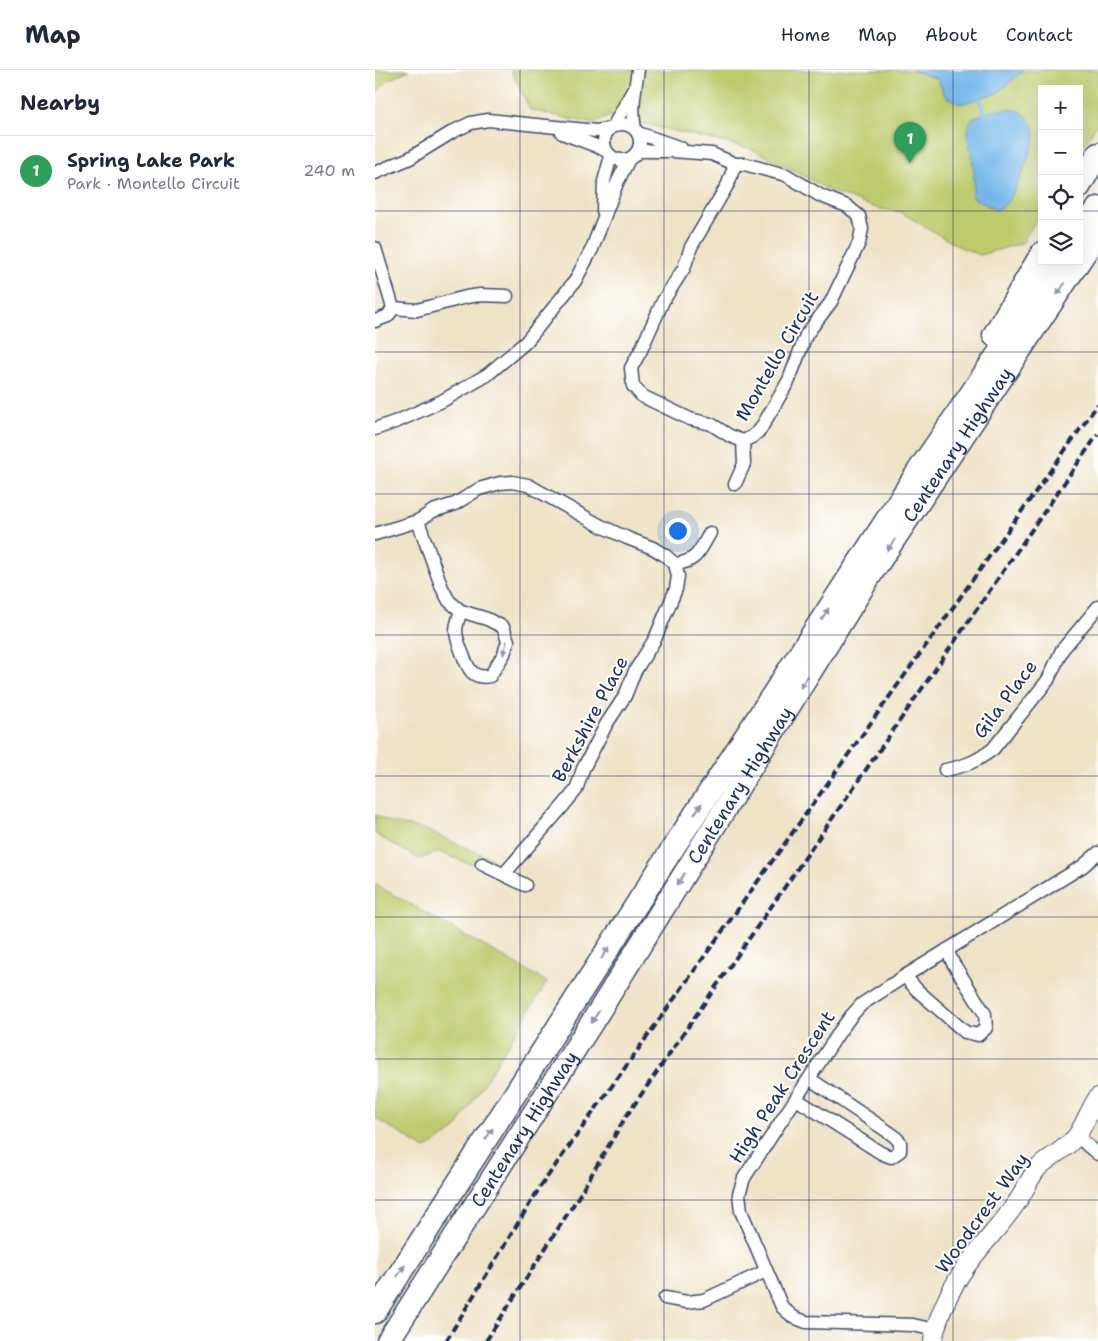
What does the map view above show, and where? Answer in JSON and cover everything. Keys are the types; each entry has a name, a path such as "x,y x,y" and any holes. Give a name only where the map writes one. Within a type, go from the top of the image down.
{"highway":[{"path":"1083,180 1098,154"},
{"path":"1083,230 1098,208"},
{"name":"Centenary Highway","path":"388,1341 596,1016 873,571 1098,234"},
{"path":"921,467 926,450 1038,260"},
{"name":"Centenary Highway","path":"375,1312 651,881 921,467 1058,265"}],"street":[{"path":"375,429 442,401 487,375 525,342 575,281 592,250 617,182 640,145 641,139 633,117 638,70"},
{"path":"603,221 604,181 608,153 604,139 635,88"},
{"path":"375,173 410,158 454,131 471,123 488,120 596,131 625,124 637,131"},
{"path":"542,126 591,144 616,159 622,160 633,155"},
{"name":"Montello Circuit","path":"637,131 699,154"},
{"name":"Montello Circuit","path":"633,155 672,151 712,154 735,164 744,164 786,175 821,196 847,206 859,216 862,229 859,243 831,302 806,335 789,380 760,430 752,437 743,441 730,436 711,424 691,419 642,396 633,386 631,368 663,301 684,268 691,247 728,184 735,164"},
{"path":"375,248 393,308 388,316 375,321"},
{"path":"393,308 417,310 466,297 480,295 507,296"},
{"name":"Montello Circuit","path":"735,484 744,464 743,441"},
{"path":"375,534 418,521 433,511 455,504 479,489 512,482 528,485 601,526 653,548 675,564 685,563 693,559 710,533"},
{"path":"418,521 442,588 449,601 461,611 503,627 507,640 504,654 490,676 483,678 477,676 470,671 466,663 456,631 461,611"},
{"name":"Berkshire Place","path":"504,874 576,790 583,769 607,723 625,696 635,670 655,639 676,589 677,576 675,564"},
{"name":"Gila Place","path":"945,770 966,765 993,749 1047,680 1062,650 1098,607"},
{"name":"High Peak Crescent","path":"934,1335 913,1325 806,1322 793,1317 783,1308 741,1211 739,1194 744,1178 851,1016 863,1004 1083,866 1098,852"},
{"path":"483,864 525,885"},
{"path":"905,976 917,990 965,1032 978,1035 986,1028 985,1014 947,950"},
{"path":"796,1099 881,1153 891,1157 900,1151 900,1142 893,1135 810,1079"},
{"name":"Woodcrest Way","path":"934,1335 947,1298 965,1267 1017,1202 1031,1177 1044,1162 1063,1149 1077,1135 1098,1097"},
{"path":"1077,1135 1098,1154"},
{"path":"665,1298 687,1302 704,1300 766,1270"}],"green space":[{"path":"375,70 409,70 389,80 375,94"},
{"path":"511,70 912,70 938,79 945,96 997,93 1024,70 1098,70 1098,123 1083,146 1083,85 1038,85 1038,217 1022,243 980,255 958,246 900,212 876,208 832,192 752,149 610,116 594,124 530,110"},
{"path":"375,815 393,823 424,829 492,859 470,864 439,852 419,859 375,834"},
{"path":"375,884 547,982 455,1130 425,1149 375,1118"}],"water":[{"path":"912,70 1024,70 997,93 960,104 945,96 938,79"},
{"path":"1012,109 1023,113 1029,119 1035,133 1035,138 1012,195 1002,208 996,210 972,197 974,172 968,132 973,118 992,111"}],"waterway":[{"path":"979,98 985,113"}],"railway":[{"path":"446,1341 540,1187 1098,404"},
{"path":"486,1341 577,1199 625,1118 1098,434"}],"place":[{"name":"Spring Lake Park","path":"910,163"}]}
